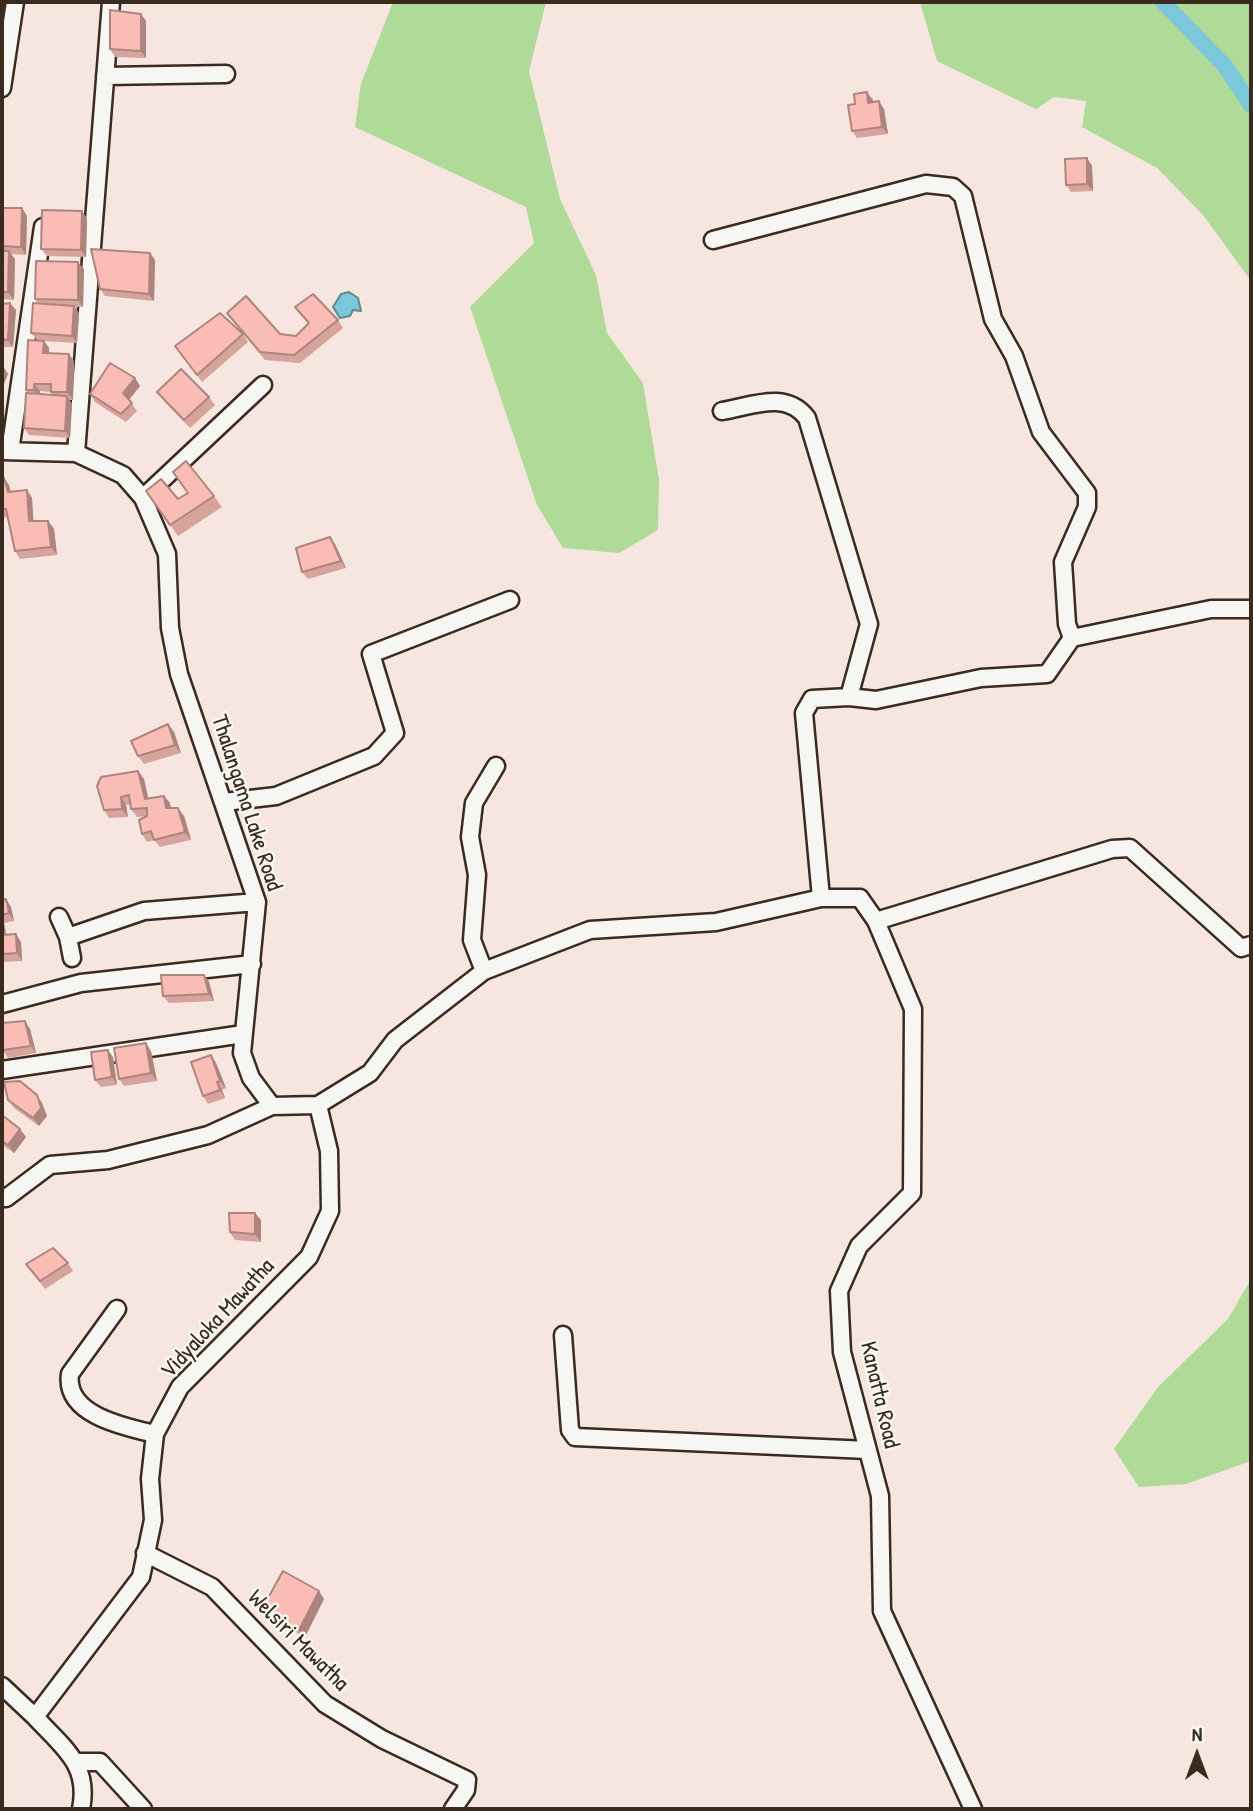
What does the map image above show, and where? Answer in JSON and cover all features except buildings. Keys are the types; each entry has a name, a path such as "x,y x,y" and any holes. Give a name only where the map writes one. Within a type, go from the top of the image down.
{"street":[{"path":"2,88 15,2"},
{"path":"76,453 111,2"},
{"path":"105,76 226,74"},
{"path":"713,240 926,184 953,187 963,196 993,319 1014,356 1041,432 1087,493 1087,507 1063,562 1067,624 1072,638"},
{"path":"6,451 43,226"},
{"path":"143,498 264,385"},
{"path":"722,411 785,401 798,406 807,418 869,624 849,697"},
{"name":"Thalangama Lake Road","path":"6,451 76,453 123,475 143,498 167,554 170,628 179,674 257,902 243,1053 251,1079 272,1106"},
{"path":"224,802 276,796 374,756 395,733 371,654 510,600"},
{"path":"821,898 804,713 812,699 849,697 876,700 981,678 1047,674 1072,638 1211,609 1251,609"},
{"path":"484,971 472,940 477,875 470,837 474,803 496,766"},
{"path":"2,1197 6,1198 50,1165 108,1160 208,1135 272,1106 318,1105 370,1073 396,1040 484,971 590,930 716,922 821,898 860,898 876,921 1112,849 1129,848 1241,948 1251,944"},
{"path":"68,937 144,911 257,902"},
{"path":"59,917 68,937 72,958"},
{"name":"Kanatta Road","path":"876,921 913,1009 912,1192 859,1246 839,1291 842,1352 880,1496 882,1611 973,1809"},
{"path":"2,1003 81,983 253,964"},
{"path":"2,1070 243,1034"},
{"name":"Vidyaloka Mawatha","path":"35,1717 122,1606 141,1577 153,1520 150,1479 155,1434 180,1387 309,1257 330,1211 329,1151 318,1105"},
{"path":"117,1309 70,1374 69,1385 73,1396 108,1424 155,1434"},
{"path":"563,1335 570,1430 575,1437 868,1450"},
{"name":"Welsiri Mawatha","path":"145,1553 212,1587 325,1704 382,1739 467,1780 466,1790 453,1809"},
{"path":"2,1686 77,1762 83,1786 80,1809"},
{"path":"77,1762 100,1762 143,1809"}],"green space":[{"path":"393,2 546,2 529,71 560,199 596,275 607,333 643,383 659,479 658,530 619,553 563,548 537,505 470,307 534,243 526,207 355,127 361,84"},
{"path":"920,2 1251,2 1251,281 1203,215 1157,168 1082,127 1086,101 1054,97 1036,109 937,61"},
{"path":"1251,1279 1251,1461 1186,1484 1139,1487 1114,1449 1158,1387 1228,1319"}],"water":[{"path":"349,292 358,298 361,311 353,310 350,316 340,318 333,307 341,294"}],"waterway":[{"path":"1163,2 1225,66 1251,105"}]}
